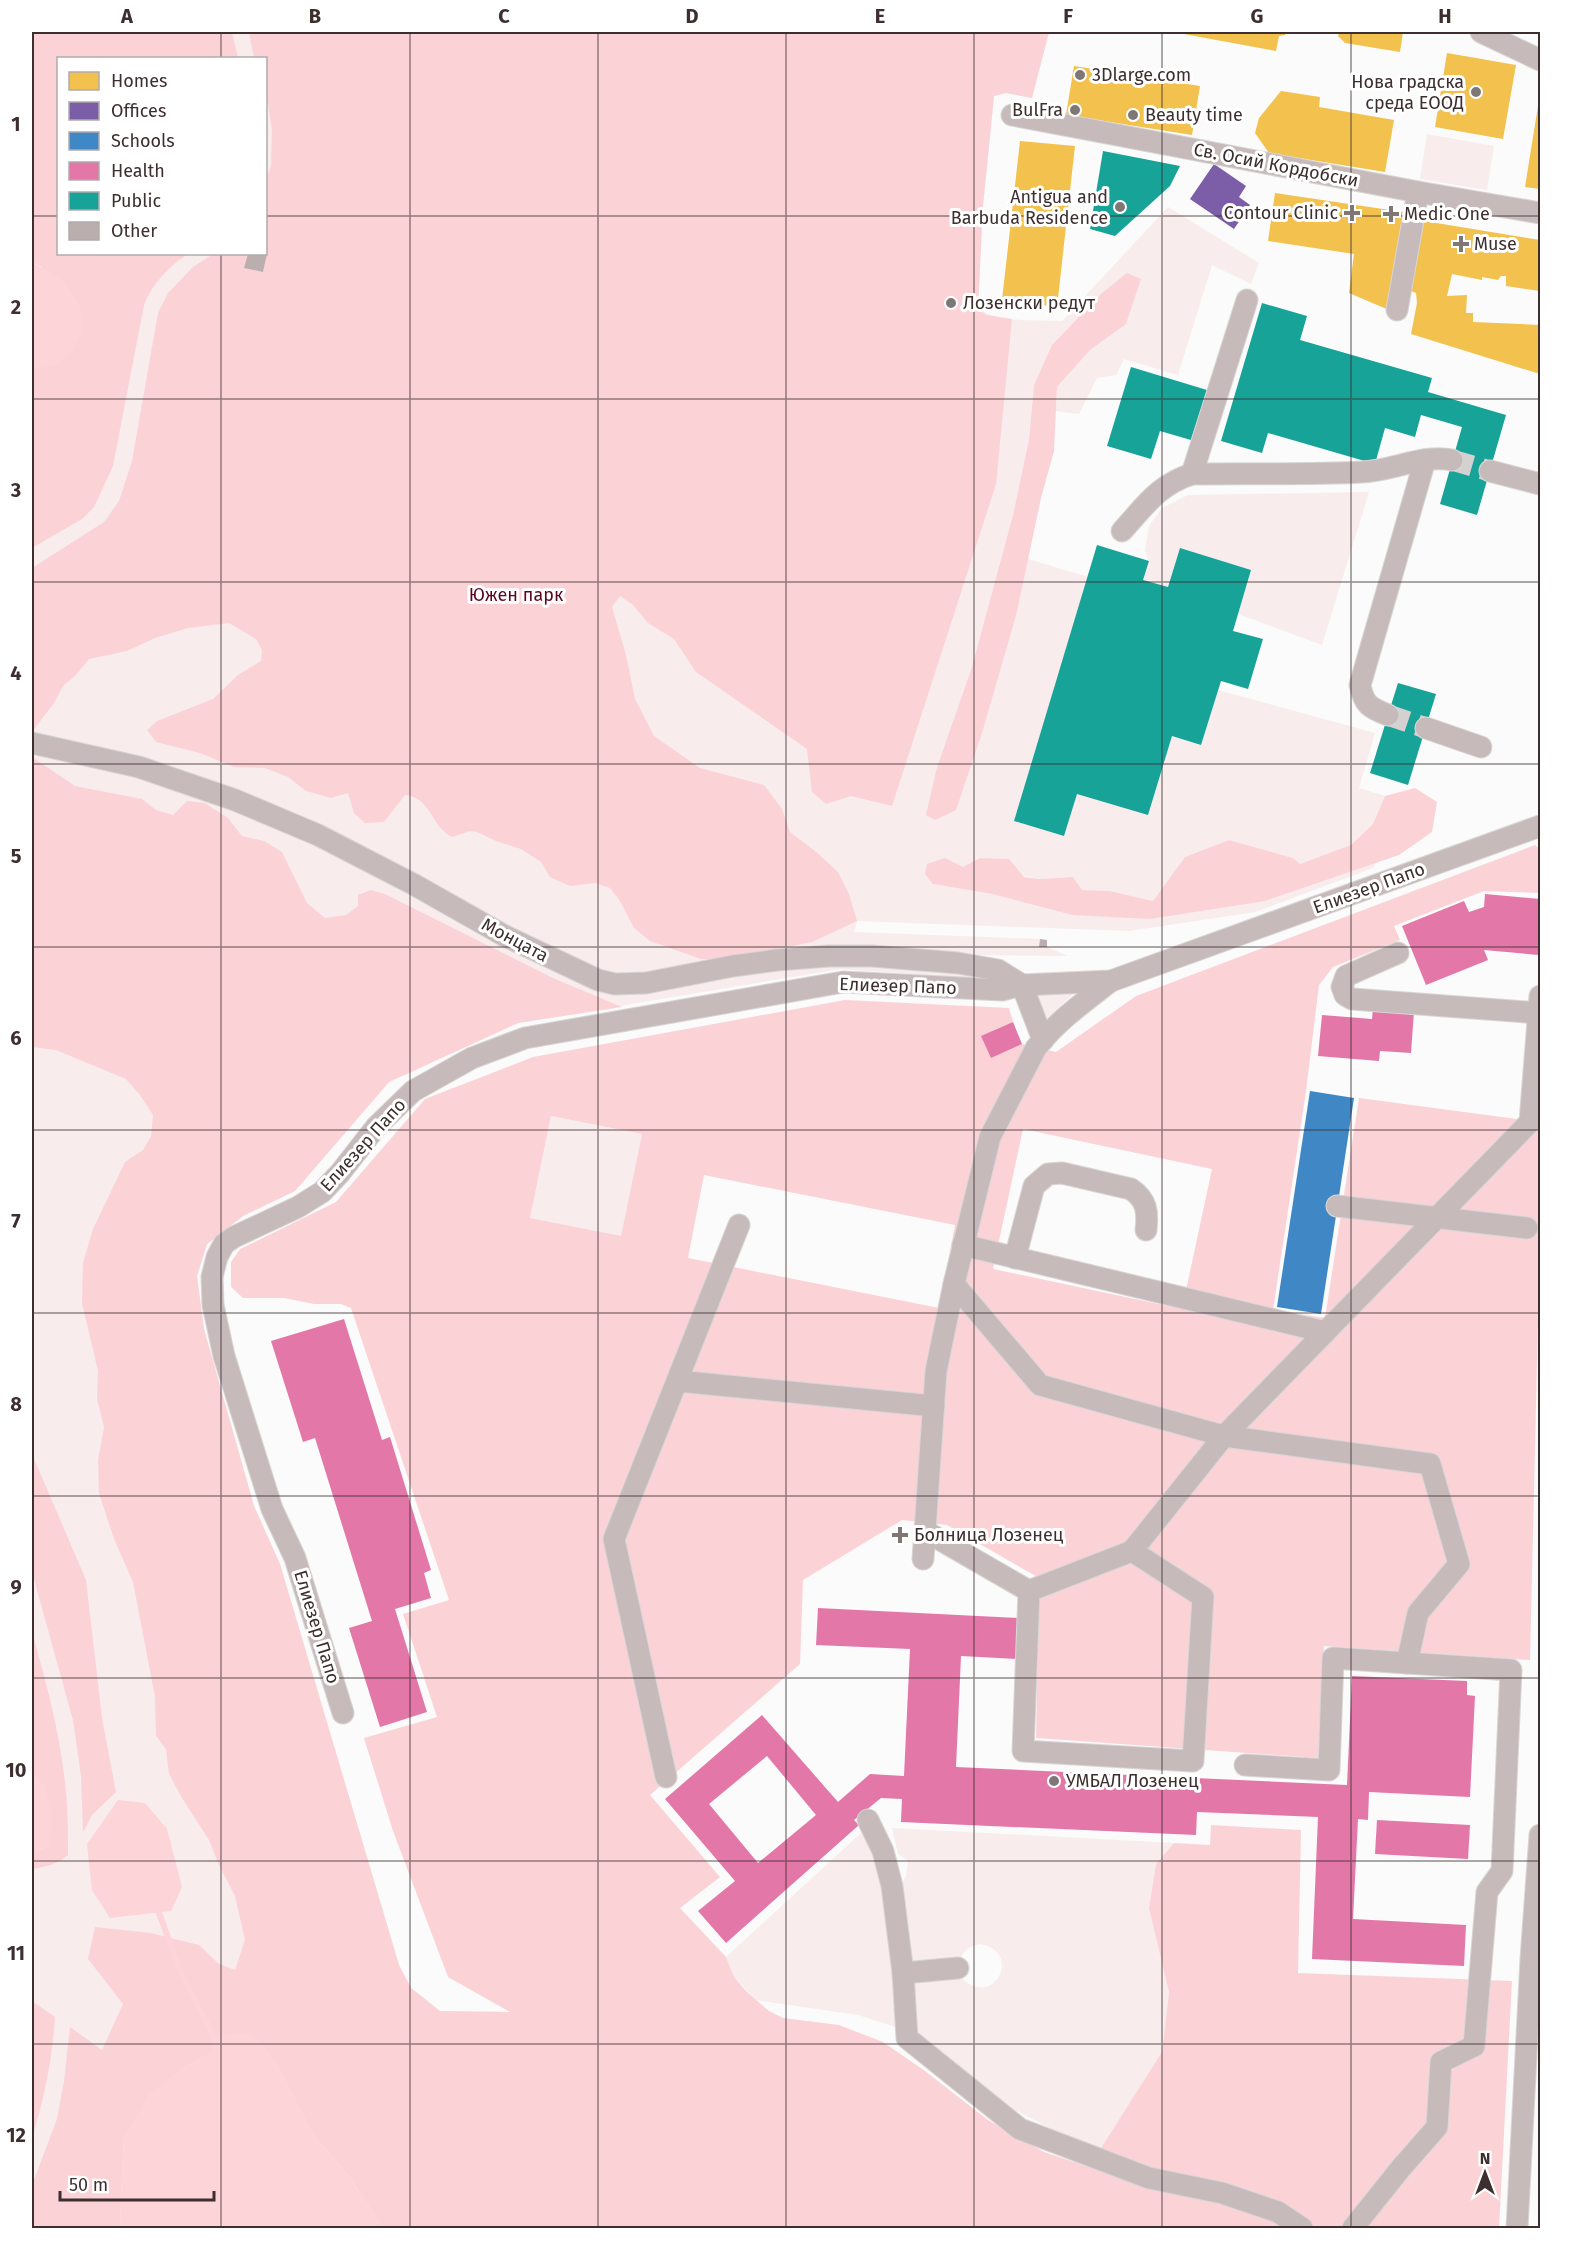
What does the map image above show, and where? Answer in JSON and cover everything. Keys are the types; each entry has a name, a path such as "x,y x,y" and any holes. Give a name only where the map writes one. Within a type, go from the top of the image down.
{"street":[{"path":"1480,32 1540,60"},
{"name":"Св. Осий Кордобски","path":"1012,115 1540,213"},
{"path":"1397,310 1418,192"},
{"path":"1192,474 1247,300"},
{"path":"1122,531 1161,489 1175,479 1192,474 1364,472 1437,457 1452,460"},
{"path":"1388,715 1375,710 1363,700 1360,686 1425,460"},
{"path":"1490,471 1540,484"},
{"path":"1426,728 1481,747"},
{"name":"Монцата","path":"32,744 139,767 235,800 318,835 413,884 505,936 598,980 615,984 646,983 777,960 861,956 958,963 998,970 1022,985"},
{"name":"Елиезер Папо","path":"343,1713 295,1558 272,1509 224,1356 213,1305 212,1277 216,1257 224,1244 234,1236 298,1207 322,1192 376,1127 413,1091 472,1058 525,1038 843,982 1002,990 1022,985 1111,981 1540,826"},
{"path":"1029,1591 1132,1551 1224,1437 1530,1122 1540,1004 1352,999 1345,995 1342,987 1346,976 1398,952"},
{"path":"923,1559 936,1371 963,1245 990,1137 1036,1048 1078,1006 1111,981"},
{"path":"1022,985 1043,1040"},
{"path":"1015,1257 1034,1186 1048,1174 1062,1173 1131,1189 1140,1195 1148,1211 1146,1230"},
{"path":"1337,1206 1527,1228"},
{"path":"666,1777 614,1539 739,1225"},
{"path":"963,1245 1325,1332"},
{"path":"954,1284 1040,1385 1224,1437 1430,1464 1459,1564 1418,1613 1407,1663"},
{"path":"676,1381 934,1406"},
{"path":"925,1532 1029,1591"},
{"path":"1029,1591 1023,1751 1193,1761 1203,1597 1132,1551"},
{"path":"1245,1764 1329,1770 1333,1659 1511,1670 1502,1870 1486,1892 1474,2046 1441,2062 1437,2127 1353,2229"},
{"path":"868,1820 888,1868 903,1973 907,2038 1020,2129 1149,2178 1222,2193 1278,2212 1302,2229"},
{"path":"1517,2229 1532,2087 1540,1835"},
{"path":"903,1973 958,1968"}],"green space":[{"name":"Южен парк","path":"32,32 1049,32 1032,98 1006,93 994,96 983,206 978,308 986,313 1006,318 1062,321 1168,207 1259,263 1251,284 1212,265 1178,375 1124,359 1116,375 1097,378 1079,414 1056,411 1057,387 1090,350 1126,324 1034,385 1029,439 1013,515 971,670 937,767 927,815 1017,613 1028,559 1088,577 1014,821 1064,836 1077,794 1172,736 1201,745 1218,690 1375,733 1359,788 1385,796 1373,824 1351,846 1300,864 1293,858 1229,840 1185,857 1153,901 1110,891 1081,890 1073,877 1039,879 1024,876 980,858 933,884 992,894 1072,915 1265,901 1375,863 1373,868 1255,912 1129,931 857,921 854,932 1040,939 1039,947 1047,947 1068,956 981,955 848,947 992,973 999,980 840,969 518,1023 389,1082 295,1191 243,1216 207,1244 197,1276 204,1329 254,1506 280,1564 399,1965 411,1988 440,2011 512,2012 765,2228 32,2228"},
{"path":"32,32 232,32 238,57 57,57 57,255 187,255 162,276 144,305 113,466 94,507 82,519 32,548 32,369 34,369 42,267 32,262"},
{"path":"249,32 1049,32 1032,98 1006,93 994,96 983,206 978,308 986,315 1012,319 996,484 892,806 851,796 826,804 812,792 807,749 696,672 674,639 648,623 633,605 620,596 612,607 626,655 635,699 654,736 700,768 764,785 782,809 790,832 838,872 849,894 857,921 812,942 729,959 701,959 650,941 634,928 620,901 610,888 595,883 570,886 550,877 541,862 521,849 477,832 470,831 452,837 439,826 421,801 414,797 405,795 384,822 365,823 354,813 348,793 331,798 306,791 288,777 265,768 234,767 200,753 156,742 147,730 157,721 213,699 238,675 261,661 262,650 256,639 229,623 188,628 155,638 127,651 89,659 63,686 54,703 32,732 32,568 104,522 119,501 132,461 158,313 168,293 193,267 211,255 267,255 267,178 271,165 272,131 267,98 267,57 254,57"},
{"path":"1427,134 1494,146 1487,190 1420,179"},
{"path":"1127,273 1141,279 1126,324 1090,350 1057,387 1054,451 1041,498 1017,612 982,733 956,810 935,820 926,815 937,767 971,670 1013,515 1029,439 1034,385 1052,345 1102,293"},
{"path":"1369,492 1322,645 1238,614 1251,570 1180,549 1168,587 1143,580 1149,561 1145,550 1149,526 1162,508 1188,495"},
{"name":"Болница Лозенец","path":"32,757 75,786 142,799 156,810 173,815 187,801 205,803 228,818 242,836 264,841 282,852 307,903 325,918 346,915 358,906 358,895 371,890 385,894 555,979 622,1007 518,1023 389,1082 295,1191 243,1216 207,1244 197,1276 204,1329 254,1506 280,1564 399,1965 411,1988 440,2011 510,2012 448,1977 393,1831 364,1738 437,1717 403,1614 449,1600 351,1308 341,1304 314,1304 284,1298 243,1298 231,1287 231,1262 240,1249 336,1202 425,1099 533,1057 845,1000 1009,1008 1013,1022 982,1036 991,1057 1022,1044 1056,1052 1136,996 1535,845 1540,849 1540,893 1484,891 1394,926 1400,940 1333,967 1319,985 1306,1091 1273,1310 1325,1318 1359,1098 1540,1122 1540,1235 1530,1660 1324,1646 1318,1758 1036,1738 1039,1578 947,1525 902,1520 803,1580 800,1664 650,1795 720,1877 680,1908 726,1957 734,1977 746,1991 769,2011 783,2018 839,2025 883,2042 988,2120 1044,2152 1089,2167 1162,2052 1169,1992 1149,1908 1156,1864 1174,1843 1210,1845 1211,1825 1301,1830 1298,1973 1512,1981 1499,2228 383,2228 348,2175 312,2133 274,2059 211,2053 184,2068 124,2137 120,2222 122,2228 32,2228 32,2185 57,2119 70,2027 102,2050 123,2004 88,1959 95,1927 151,1933 199,1945 219,1964 235,1970 245,1940 235,1896 209,1840 169,1774 166,1749 156,1736 155,1697 133,1582 114,1539 99,1493 98,1460 104,1427 97,1399 98,1371 82,1303 83,1263 93,1229 125,1162 143,1150 151,1136 153,1115 126,1079 56,1050 32,1047","holes":["551,1116 642,1134 621,1236 530,1218","1023,1129 1212,1169 1182,1309 993,1269","704,1175 955,1225 939,1308 688,1258"]},
{"path":"1415,788 1437,802 1432,832 1399,855 1265,901 1150,919 1072,915 992,894 933,884 925,874 927,864 945,858 963,867 980,858 1009,859 1024,877 1039,879 1073,877 1082,890 1110,891 1153,901 1185,857 1229,840 1293,858 1300,864 1351,845 1373,824 1385,796"},
{"path":"1075,992 1047,1018 1035,993"},
{"path":"551,1116 642,1134 621,1237 530,1218"},
{"path":"32,1454 86,1580 102,1718 116,1792 92,1815 83,1832 81,1776 73,1720 32,1572"},
{"path":"32,1632 49,1695 62,1760 67,1804 68,1855 51,1865 32,1869 32,1852 51,1846 45,1788 32,1773"},
{"path":"892,1828 1174,1843 1156,1864 1150,1908 1169,1992 1162,2052 1100,2151 1073,2140 1017,2111 914,2034 901,1910 902,1883 906,1876 908,1861 898,1854","holes":["979,1944 999,1954 1002,1963 997,1979 990,1985 981,1987 967,1983 960,1971 963,1953"]},
{"path":"861,1833 879,1863 899,2028 858,2015 756,2000 734,1977 726,1957"},
{"path":"32,2001 55,2017 47,2078 32,2137"}],"shaded area":[{"path":"32,262 65,282 79,304 83,327 73,351 57,365 34,369 32,368"},
{"path":"32,1773 45,1788 52,1811 51,1846 32,1852"},
{"path":"118,1800 145,1803 167,1829 182,1887 171,1911 110,1918 92,1890 87,1844"},
{"path":"252,2033 274,2059 312,2133 348,2175 383,2228 122,2228 120,2222 124,2137 150,2093 184,2068 211,2053 214,2037"}],"building: Homes":[{"path":"1173,32 1285,32 1285,35 1279,36 1276,51"},
{"path":"1339,32 1403,32 1400,52 1345,43 1338,36"},
{"path":"1447,53 1516,65 1503,139 1435,127"},
{"path":"1074,66 1200,86 1192,135 1066,115"},
{"path":"1281,91 1320,97 1319,107 1394,120 1385,172 1269,153 1255,133 1259,118"},
{"path":"1538,106 1540,107 1540,189 1525,187"},
{"path":"1020,141 1075,146 1057,307 1002,300"},
{"path":"1275,193 1403,212 1389,310 1349,293 1354,254 1268,241"},
{"path":"1424,221 1540,240 1540,291 1506,286 1506,276 1501,276 1498,280 1482,277 1482,280 1452,274 1447,296 1467,295 1466,313 1473,313 1473,322 1540,325 1540,374 1411,334 1417,303 1416,293 1411,291"}],"building: Offices":[{"path":"1214,164 1246,186 1239,197 1250,205 1234,229 1190,199"}],"building: Schools":[{"path":"1310,1091 1354,1098 1321,1314 1277,1307"}],"building: Health":[{"path":"1485,894 1540,899 1539,955 1484,950 1488,960 1426,985 1402,926 1464,901 1469,912 1484,907"},
{"path":"1373,1008 1414,1011 1411,1053 1380,1051 1379,1061 1318,1056 1322,1015 1372,1019"},
{"path":"1013,1022 1022,1044 991,1058 981,1036"},
{"path":"344,1319 382,1440 390,1437 431,1570 424,1573 431,1598 395,1609 427,1712 380,1727 349,1628 372,1621 315,1438 303,1442 271,1341"},
{"name":"УМБАЛ Лозенец","path":"818,1608 1019,1618 1017,1659 961,1656 956,1767 1347,1785 1352,1676 1467,1681 1467,1695 1475,1696 1470,1797 1369,1792 1368,1820 1358,1819 1353,1919 1466,1925 1464,1966 1312,1959 1318,1817 1197,1812 1196,1835 901,1822 902,1799 881,1798 854,1820 859,1825 726,1943 698,1911 735,1881 665,1799 762,1715 838,1802 870,1774 904,1776 910,1649 816,1645","holes":["767,1756 816,1815 758,1863 709,1804"]},
{"path":"1377,1820 1470,1825 1468,1859 1375,1854"}],"building: Public":[{"name":"Antigua and Barbuda Residence","path":"1103,151 1180,166 1170,186 1115,236 1090,229"},
{"path":"1262,303 1307,316 1300,340 1432,378 1428,392 1506,415 1477,515 1440,504 1462,427 1421,415 1415,437 1385,428 1375,464 1268,433 1262,453 1221,441"},
{"path":"1131,367 1207,390 1191,440 1160,431 1151,459 1107,446"},
{"path":"1097,545 1149,561 1143,580 1168,587 1180,548 1251,570 1233,631 1263,639 1248,689 1221,681 1201,745 1172,736 1148,815 1077,794 1064,836 1014,821"},
{"path":"1398,683 1436,694 1408,785 1370,773"}],"building: Other":[{"path":"248,255 267,255 263,272 244,268"},
{"path":"1040,939 1047,940 1047,947 1039,947"}],"waterway":[{"path":"159,1913 181,1973 217,2043"}],"tunnel":[{"path":"1452,460 1490,471"},
{"path":"1388,715 1426,728"}],"place":[{"name":"3Dlarge.com","path":"1080,75"},
{"name":"Нова градска среда ЕООД","path":"1476,92"},
{"name":"BulFra","path":"1075,110"},
{"name":"Beauty time","path":"1133,115"},
{"name":"Antigua and Barbuda Residence","path":"1120,207"},
{"name":"Contour Clinic","path":"1352,213"},
{"name":"Medic One","path":"1391,214"},
{"name":"Muse","path":"1461,244"},
{"name":"Лозенски редут","path":"951,303"},
{"name":"Болница Лозенец","path":"900,1535"},
{"name":"УМБАЛ Лозенец","path":"1054,1781"}]}
